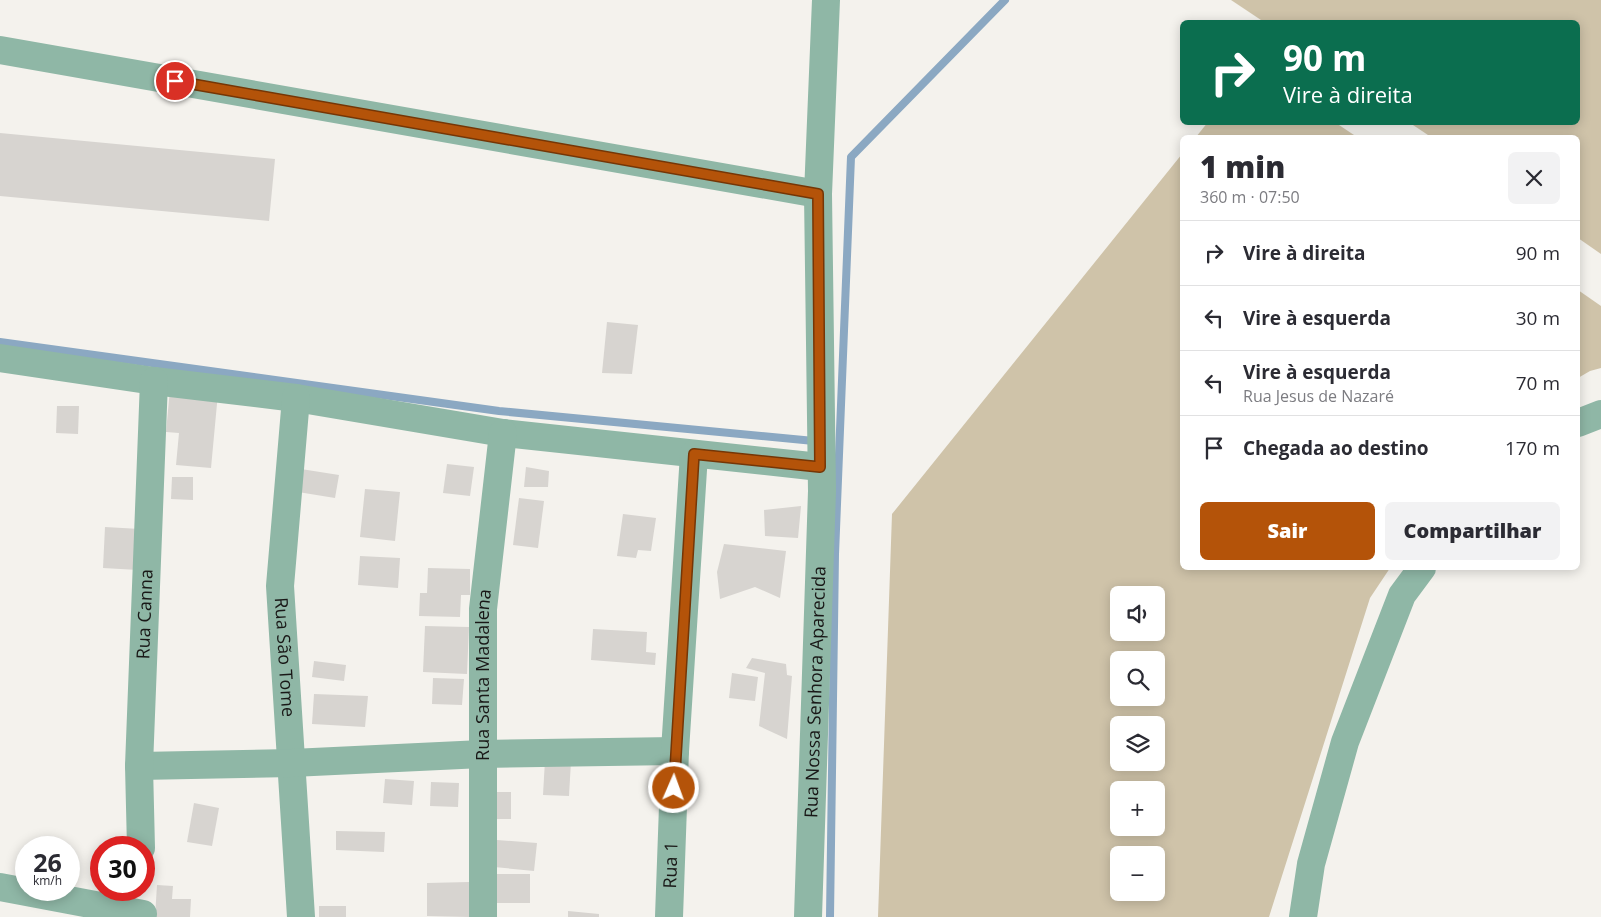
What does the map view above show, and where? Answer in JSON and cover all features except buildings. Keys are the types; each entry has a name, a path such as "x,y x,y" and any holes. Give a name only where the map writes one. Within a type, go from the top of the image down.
{"street":[{"name":"Rua Nossa Senhora Aparecida","path":"808,917 822,490 820,467 818,194 826,0"},
{"path":"0,50 818,194"},
{"path":"0,358 154,381 296,398 503,433 820,467"},
{"name":"Rua Canna","path":"141,836 139,766 154,381"},
{"name":"Rua São Tome","path":"296,398 280,586 301,917"},
{"path":"1580,422 1601,414"},
{"name":"Rua Santa Madalena","path":"483,917 483,609 503,433"},
{"name":"Rua 1","path":"669,917 675,750 694,454"},
{"path":"1303,917 1311,864 1345,742 1402,595 1421,570"},
{"path":"139,766 292,763 482,754 675,750"},
{"path":"0,886 142,907"}],"shaded area":[{"path":"1231,0 1601,0 1601,254 1580,239 1580,135 1428,135 1413,125 1580,125 1580,20 1261,20"},
{"path":"1206,125 1339,125 1354,135 1198,135"},
{"path":"1180,156 1180,570 1389,570 1370,598 1269,917 878,917 892,514"},
{"path":"1580,291 1601,306 1601,368 1580,377"}],"waterway":[{"path":"830,917 835,554 851,157 1005,0"},
{"path":"0,342 499,411 814,441"}],"route":[{"path":"175,81 818,194 820,467 694,454 674,788"}]}
